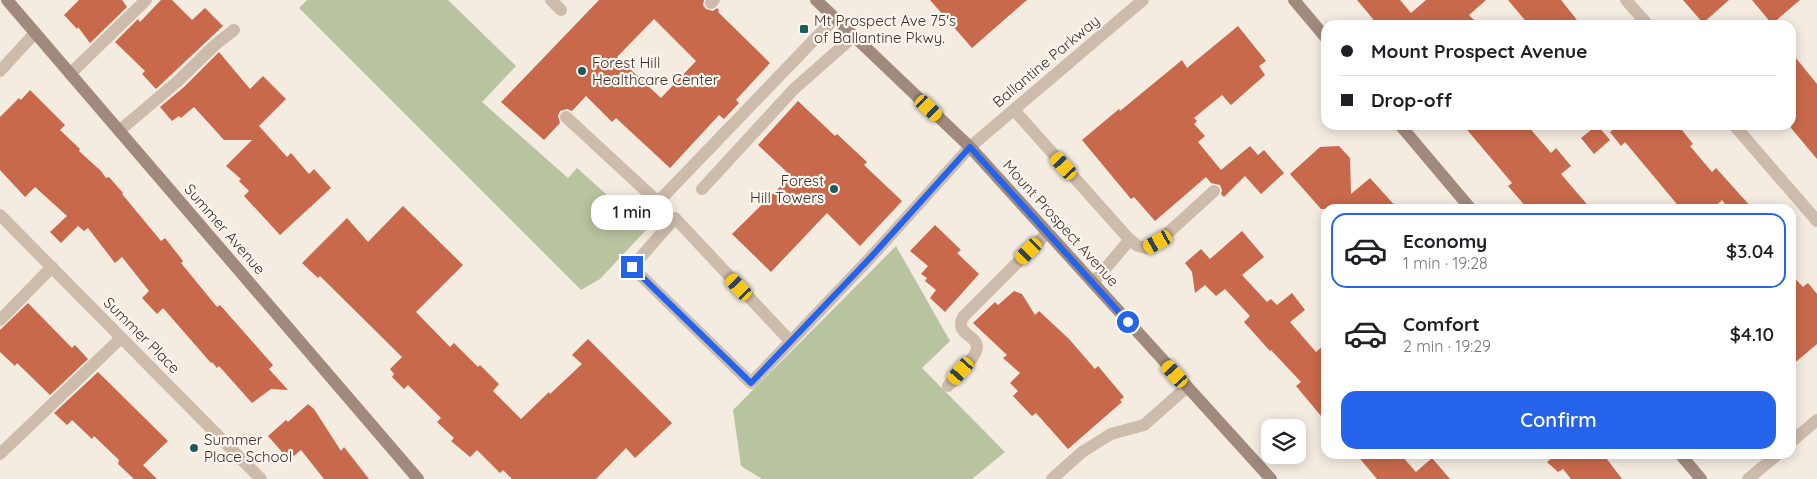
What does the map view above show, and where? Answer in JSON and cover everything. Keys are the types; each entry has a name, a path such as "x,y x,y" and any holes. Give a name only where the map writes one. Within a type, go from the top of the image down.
{"street":[{"name":"Summer Avenue","path":"7,0 418,479"},
{"path":"70,74 146,0"},
{"path":"551,0 561,10"},
{"name":"Mount Prospect Avenue","path":"816,0 970,147 1271,479"},
{"name":"Ballantine Parkway","path":"790,341 675,218 632,267 751,383 871,257 970,147 1143,0"},
{"path":"1294,0 1321,32"},
{"path":"1626,0 1644,20"},
{"path":"566,117 658,202 834,18"},
{"path":"119,131 234,30"},
{"path":"0,72 35,33"},
{"path":"702,189 794,88 854,36"},
{"path":"1014,110 1129,239 1138,246 1147,248 1158,242 1214,192"},
{"path":"1404,130 1468,204"},
{"path":"1738,130 1817,221"},
{"name":"Summer Place","path":"0,215 261,479"},
{"path":"948,386 974,356 977,347 961,327 963,317 1047,233"},
{"path":"1093,283 1129,239"},
{"path":"0,320 52,267"},
{"path":"0,454 121,338"},
{"path":"1052,479 1082,452 1111,434 1144,425 1187,387"},
{"path":"1796,438 1817,420"},
{"path":"1684,459 1701,479"},
{"path":"1748,479 1772,459"}],"green space":[{"path":"307,0 448,0 516,66 482,102 568,178 577,168 646,230 600,279 581,290 299,8"},
{"path":"896,246 950,341 922,368 1005,452 972,479 762,479 741,466 733,410"}],"building":[{"path":"79,0 122,0 127,7 90,43 78,27 77,29 64,15"},
{"path":"161,0 172,0 192,20 205,8 223,26 156,89 142,74 145,71 115,42 138,19 140,22"},
{"path":"599,0 704,0 703,5 706,9 713,11 717,8 718,12 770,63 736,100 739,103 724,119 719,115 670,168 616,118 612,122 586,96 572,111 567,109 560,111 558,116 560,123 544,140 501,102","holes":["654,19 696,61 661,98 617,57"]},
{"path":"930,0 1027,0 972,48"},
{"path":"1357,0 1400,0 1411,13 1426,0 1486,0 1469,15 1474,20 1374,20"},
{"path":"1508,0 1561,0 1577,20 1525,20"},
{"path":"1683,0 1729,0 1706,20 1700,20"},
{"path":"1752,0 1800,0 1777,20 1769,20"},
{"path":"1238,26 1266,61 1259,66 1265,75 1231,105 1222,95 1194,118 1197,121 1194,124 1205,136 1198,142 1221,170 1250,146 1258,155 1264,150 1284,173 1261,194 1245,176 1224,197 1221,194 1220,185 1211,183 1206,177 1155,221 1134,197 1131,199 1082,140 1182,60 1187,68"},
{"path":"219,52 250,89 263,76 286,99 259,126 287,157 291,153 309,174 314,169 331,188 280,235 244,196 249,191 239,181 241,179 226,166 252,140 224,140 194,107 181,118 179,116 172,121 160,107 184,87"},
{"path":"1796,58 1817,84 1817,159 1793,130 1796,130"},
{"path":"30,90 65,125 60,130 106,178 109,177 161,241 165,238 183,261 181,263 217,307 220,305 273,365 269,369 288,390 271,389 252,403 219,366 217,368 211,363 163,308 157,314 142,298 149,291 122,257 115,263 88,228 84,231 78,226 61,243 50,232 67,216 35,187 25,197 0,170 0,117"},
{"name":"Forest Hill Towers","path":"798,101 835,136 837,134 867,162 864,165 902,201 860,246 827,213 771,272 732,234 791,176 758,145"},
{"path":"1467,130 1531,130 1551,153 1556,148 1571,166 1561,174 1587,204 1524,204 1508,186 1512,183"},
{"path":"1591,130 1601,130 1610,140 1594,154 1581,138"},
{"path":"1613,130 1682,130 1693,144 1690,146 1712,172 1716,168 1748,204 1725,204 1722,200 1718,204 1677,204 1625,142 1621,146 1610,132"},
{"path":"1339,146 1350,158 1351,194 1370,178 1393,204 1321,204 1321,209 1290,174 1320,147"},
{"path":"403,206 463,265 416,312 450,347 454,343 478,367 480,365 499,384 493,391 521,419 582,364 572,355 588,339 672,423 635,458 626,448 596,479 512,479 503,470 500,473 477,450 470,457 451,441 454,438 437,422 441,418 408,385 404,389 392,377 394,374 390,369 402,357 320,276 318,278 302,263 347,218 368,242"},
{"path":"935,225 961,250 957,253 979,274 945,312 930,298 936,290 925,281 927,278 921,274 928,266 910,251"},
{"path":"1242,231 1264,257 1242,275 1267,302 1271,299 1277,305 1292,293 1305,310 1290,322 1316,352 1321,348 1321,416 1296,386 1301,382 1244,322 1250,316 1225,289 1216,296 1205,285 1195,293 1192,272 1185,263 1201,249 1210,259"},
{"path":"1796,279 1803,287 1808,283 1817,294 1817,344 1796,362"},
{"path":"1014,291 1022,294 1035,315 1039,311 1069,339 1095,369 1098,366 1124,397 1120,400 1122,402 1068,449 1036,413 1032,416 1013,396 1018,391 1010,383 1020,373 1003,358 1007,355 973,323 995,302 998,305"},
{"path":"28,303 72,348 75,345 88,359 50,395 17,363 15,366 0,352 0,330"},
{"path":"98,372 168,441 143,465 157,479 134,479 118,464 119,460 94,436 92,439 72,420 67,425 54,413"},
{"path":"308,404 314,409 341,451 344,447 369,479 324,479 301,450 289,460 268,436 286,420 288,422"},
{"path":"1360,459 1404,459 1416,472 1433,459 1450,479 1377,479"},
{"path":"1551,459 1607,459 1622,479 1571,479 1563,469 1558,472 1547,462"}],"place":[{"name":"Mt Prospect Ave 75's of Ballantine Pkwy.","path":"804,29"},
{"name":"Forest Hill Healthcare Center","path":"582,71"},
{"name":"Forest Hill Towers","path":"834,189"},
{"name":"Summer Place School","path":"194,448"}],"route":[{"path":"632,267 751,383 871,257 970,147 1128,322"}]}
